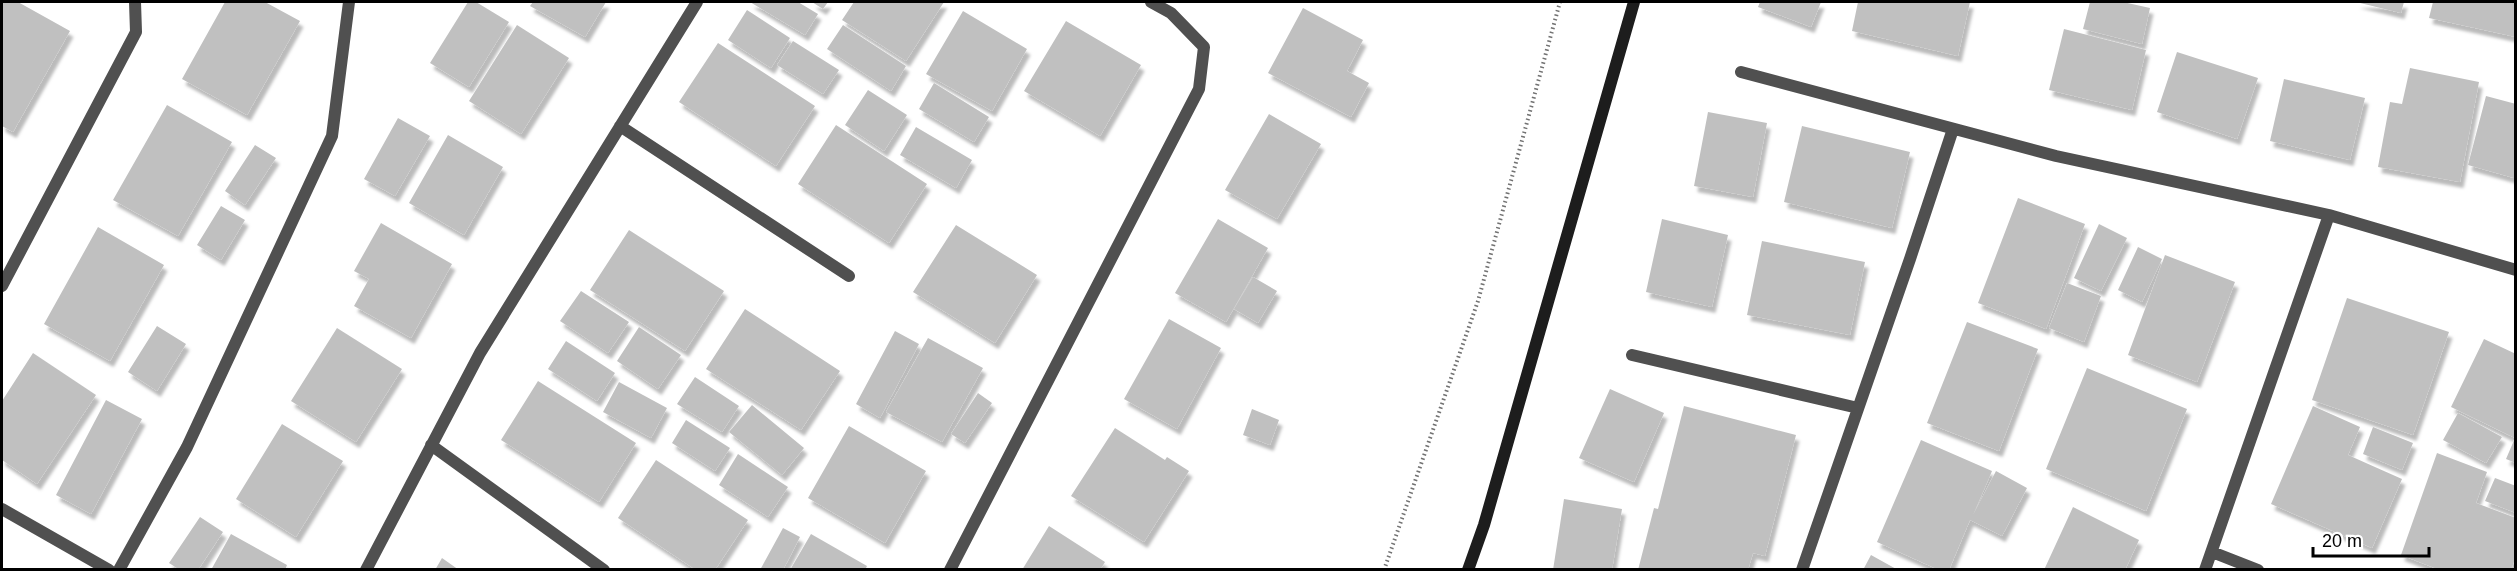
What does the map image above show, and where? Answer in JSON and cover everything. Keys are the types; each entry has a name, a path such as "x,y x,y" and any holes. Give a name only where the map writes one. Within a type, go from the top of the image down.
{"street":[{"path":"2,286 136,32 135,2"},
{"path":"119,570 187,447 332,136 349,2"},
{"path":"366,570 480,353 697,2"},
{"path":"950,570 1200,89 1204,47 1172,13 1151,2"},
{"path":"1468,570 1484,525 1634,2"},
{"path":"1741,72 2056,156 2329,215 2516,270"},
{"path":"620,126 849,276"},
{"path":"1802,570 1953,129"},
{"path":"2205,570 2329,215"},
{"path":"1632,354 1858,408"},
{"path":"431,445 604,570"},
{"path":"2,509 109,570"},
{"path":"2212,552 2258,570"}],"path":[{"path":"1384,570 1478,302 1560,2"}],"building":[{"path":"2,2 18,2 70,31 13,132 2,126"},
{"path":"225,2 265,2 300,21 247,115 182,79"},
{"path":"468,2 476,2 509,22 469,87 430,63"},
{"path":"533,2 606,2 585,37 530,6"},
{"path":"750,2 798,2 818,14 805,35"},
{"path":"812,2 828,2 823,9"},
{"path":"854,2 944,2 906,61 842,20"},
{"path":"1760,2 1821,2 1811,27 1758,7"},
{"path":"1858,2 1970,2 1958,56 1852,31"},
{"path":"2090,2 2123,2 2150,8 2142,44 2083,29"},
{"path":"2356,2 2404,2 2401,13"},
{"path":"2433,2 2516,2 2516,37 2429,18"},
{"path":"1303,8 1363,40 1347,71 1369,83 1351,117 1268,73"},
{"path":"747,10 790,38 771,68 728,40"},
{"path":"963,11 1027,49 992,111 926,74"},
{"path":"1066,21 1141,65 1100,136 1024,91"},
{"path":"517,25 569,58 521,134 469,101"},
{"path":"843,25 906,66 891,91 827,49"},
{"path":"2064,29 2146,50 2132,110 2049,90"},
{"path":"793,41 839,70 823,94 777,65"},
{"path":"718,43 815,106 776,166 679,102"},
{"path":"2177,52 2258,78 2237,139 2157,112"},
{"path":"2410,68 2479,82 2460,182 2378,167 2390,102 2402,104"},
{"path":"2284,79 2365,98 2350,160 2270,141"},
{"path":"934,83 989,117 974,142 919,109"},
{"path":"868,90 907,115 884,151 845,125"},
{"path":"2486,96 2516,104 2514,178 2468,165"},
{"path":"167,105 232,142 178,236 113,200"},
{"path":"1708,112 1767,123 1753,197 1694,186"},
{"path":"1269,114 1321,144 1277,219 1225,190"},
{"path":"398,118 430,136 395,196 364,179"},
{"path":"836,125 927,184 889,243 798,184"},
{"path":"1802,126 1910,152 1892,228 1784,202"},
{"path":"916,127 972,160 956,188 900,155"},
{"path":"448,135 503,167 464,235 409,203"},
{"path":"255,145 276,158 245,205 225,191"},
{"path":"2018,198 2085,224 2046,329 1978,303"},
{"path":"221,206 245,220 221,260 197,245"},
{"path":"1218,219 1268,248 1226,322 1175,293"},
{"path":"1662,219 1728,235 1712,307 1646,292"},
{"path":"381,223 452,264 411,338 354,306 369,279 354,271"},
{"path":"2099,224 2127,238 2101,291 2074,278"},
{"path":"956,225 1037,275 995,343 913,292"},
{"path":"98,227 164,265 110,361 44,324"},
{"path":"629,230 724,291 685,351 590,290"},
{"path":"1762,241 1865,262 1850,335 1747,315"},
{"path":"2138,247 2162,259 2142,302 2118,290"},
{"path":"2165,255 2235,282 2197,382 2128,355"},
{"path":"1253,277 1277,291 1258,323 1234,309"},
{"path":"2067,283 2101,296 2084,342 2049,328"},
{"path":"581,291 629,322 608,353 560,321"},
{"path":"2347,298 2449,332 2413,435 2312,400"},
{"path":"745,309 840,371 801,430 706,369"},
{"path":"1169,319 1221,348 1177,429 1124,399"},
{"path":"1967,322 2038,349 1999,451 1927,423"},
{"path":"157,326 186,344 157,391 128,372"},
{"path":"639,327 681,355 658,389 617,361"},
{"path":"337,328 402,369 356,442 291,401"},
{"path":"895,331 919,344 880,418 856,404"},
{"path":"928,338 983,368 942,442 886,412"},
{"path":"2484,339 2516,354 2516,463 2506,459 2515,438 2451,407"},
{"path":"566,341 615,373 597,401 548,369"},
{"path":"33,353 96,395 37,484 2,460 2,401"},
{"path":"2087,368 2187,409 2146,511 2046,469"},
{"path":"695,377 739,406 722,432 677,404"},
{"path":"538,381 636,443 599,502 501,440"},
{"path":"619,382 667,408 651,438 603,412"},
{"path":"1610,389 1664,413 1634,482 1579,458"},
{"path":"978,393 992,403 965,443 951,434"},
{"path":"106,400 142,419 91,514 56,495"},
{"path":"752,405 804,448 782,475 729,432"},
{"path":"1684,406 1796,435 1765,556 1753,553 1748,570 1638,570 1654,508 1658,509"},
{"path":"2313,406 2360,427 2348,455 2402,479 2372,548 2271,504"},
{"path":"1252,409 1279,420 1270,445 1243,435"},
{"path":"2458,413 2502,437 2486,463 2443,440"},
{"path":"686,420 730,448 715,471 672,443"},
{"path":"282,424 343,461 296,537 236,499"},
{"path":"849,426 926,471 885,543 808,498"},
{"path":"2373,427 2413,443 2402,470 2363,454"},
{"path":"1115,428 1165,460 1167,457 1189,471 1144,542 1071,496"},
{"path":"1921,440 1992,471 1973,515 1996,471 2027,488 2002,536 1970,520 1949,570 1939,570 1877,542"},
{"path":"2437,453 2487,472 2476,503 2516,518 2516,556 2511,570 2440,570 2401,555"},
{"path":"738,454 788,487 768,517 719,485"},
{"path":"656,460 748,520 715,570 696,570 618,518"},
{"path":"2495,478 2516,486 2516,513 2485,501"},
{"path":"1564,499 1622,509 1612,570 1553,570"},
{"path":"2073,507 2139,540 2125,570 2044,570"},
{"path":"200,517 223,532 198,570 180,570 169,563"},
{"path":"1049,526 1105,562 1100,570 1022,570"},
{"path":"783,528 800,537 783,570 760,570"},
{"path":"231,534 287,565 285,570 211,570"},
{"path":"811,534 867,566 865,570 790,570"},
{"path":"1871,555 1898,570 1863,570"},
{"path":"442,558 459,570 435,570"}]}
